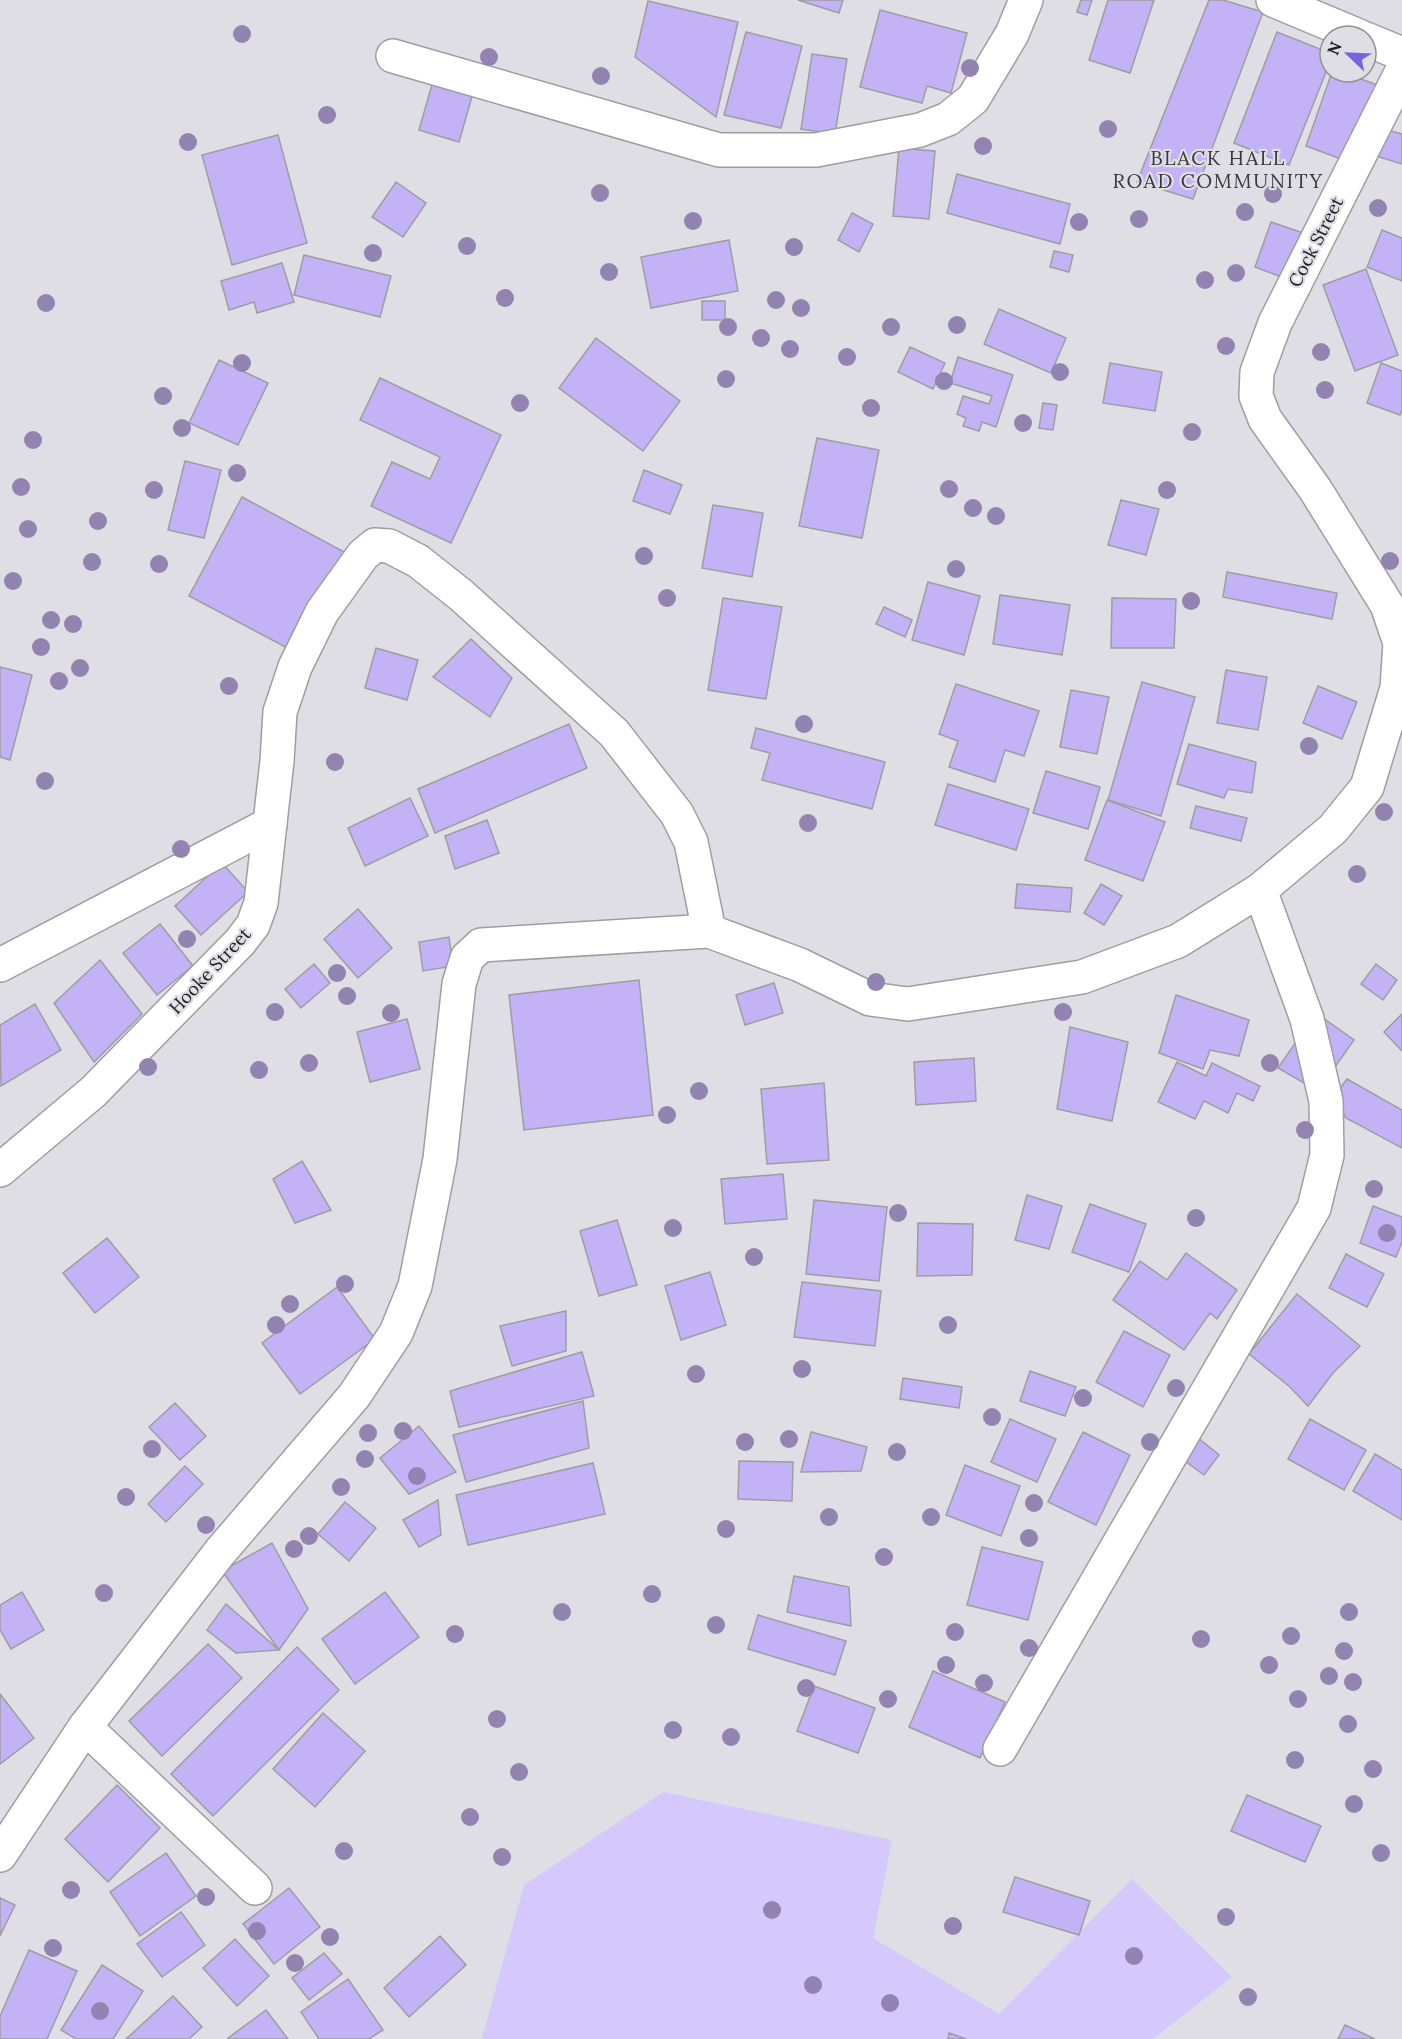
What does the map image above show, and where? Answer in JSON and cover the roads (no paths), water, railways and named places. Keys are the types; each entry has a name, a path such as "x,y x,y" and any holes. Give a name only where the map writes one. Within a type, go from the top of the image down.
{"street":[{"path":"393,56 719,150 816,150 920,130 948,118 973,99 1012,34 1026,0"},
{"path":"1274,0 1331,24"},
{"path":"1378,44 1402,54"},
{"name":"Cock Street","path":"709,931 800,965 870,999 908,1004 1082,978 1178,941 1260,890 1333,829 1367,787 1397,688 1400,643 1387,605 1315,489 1265,419 1256,396 1257,372 1275,323 1402,71"},
{"name":"Hooke Street","path":"0,1170 93,1092 240,942 253,925 261,903 277,761 280,712 294,667 322,612 363,555 375,545 388,546 418,561 461,595 614,734 677,814 691,842 709,931"},
{"path":"0,965 270,824"},
{"path":"1000,1749 1314,1208 1327,1155 1326,1101 1308,1019 1260,890"},
{"path":"0,1855 85,1727 220,1552 354,1396 396,1333 415,1286 429,1220 440,1159 459,984 467,958 481,945 709,931"},
{"path":"85,1727 255,1888"}],"district":[{"name":"BLACK HALL ROAD COMMUNITY","path":"1218,170"}]}
